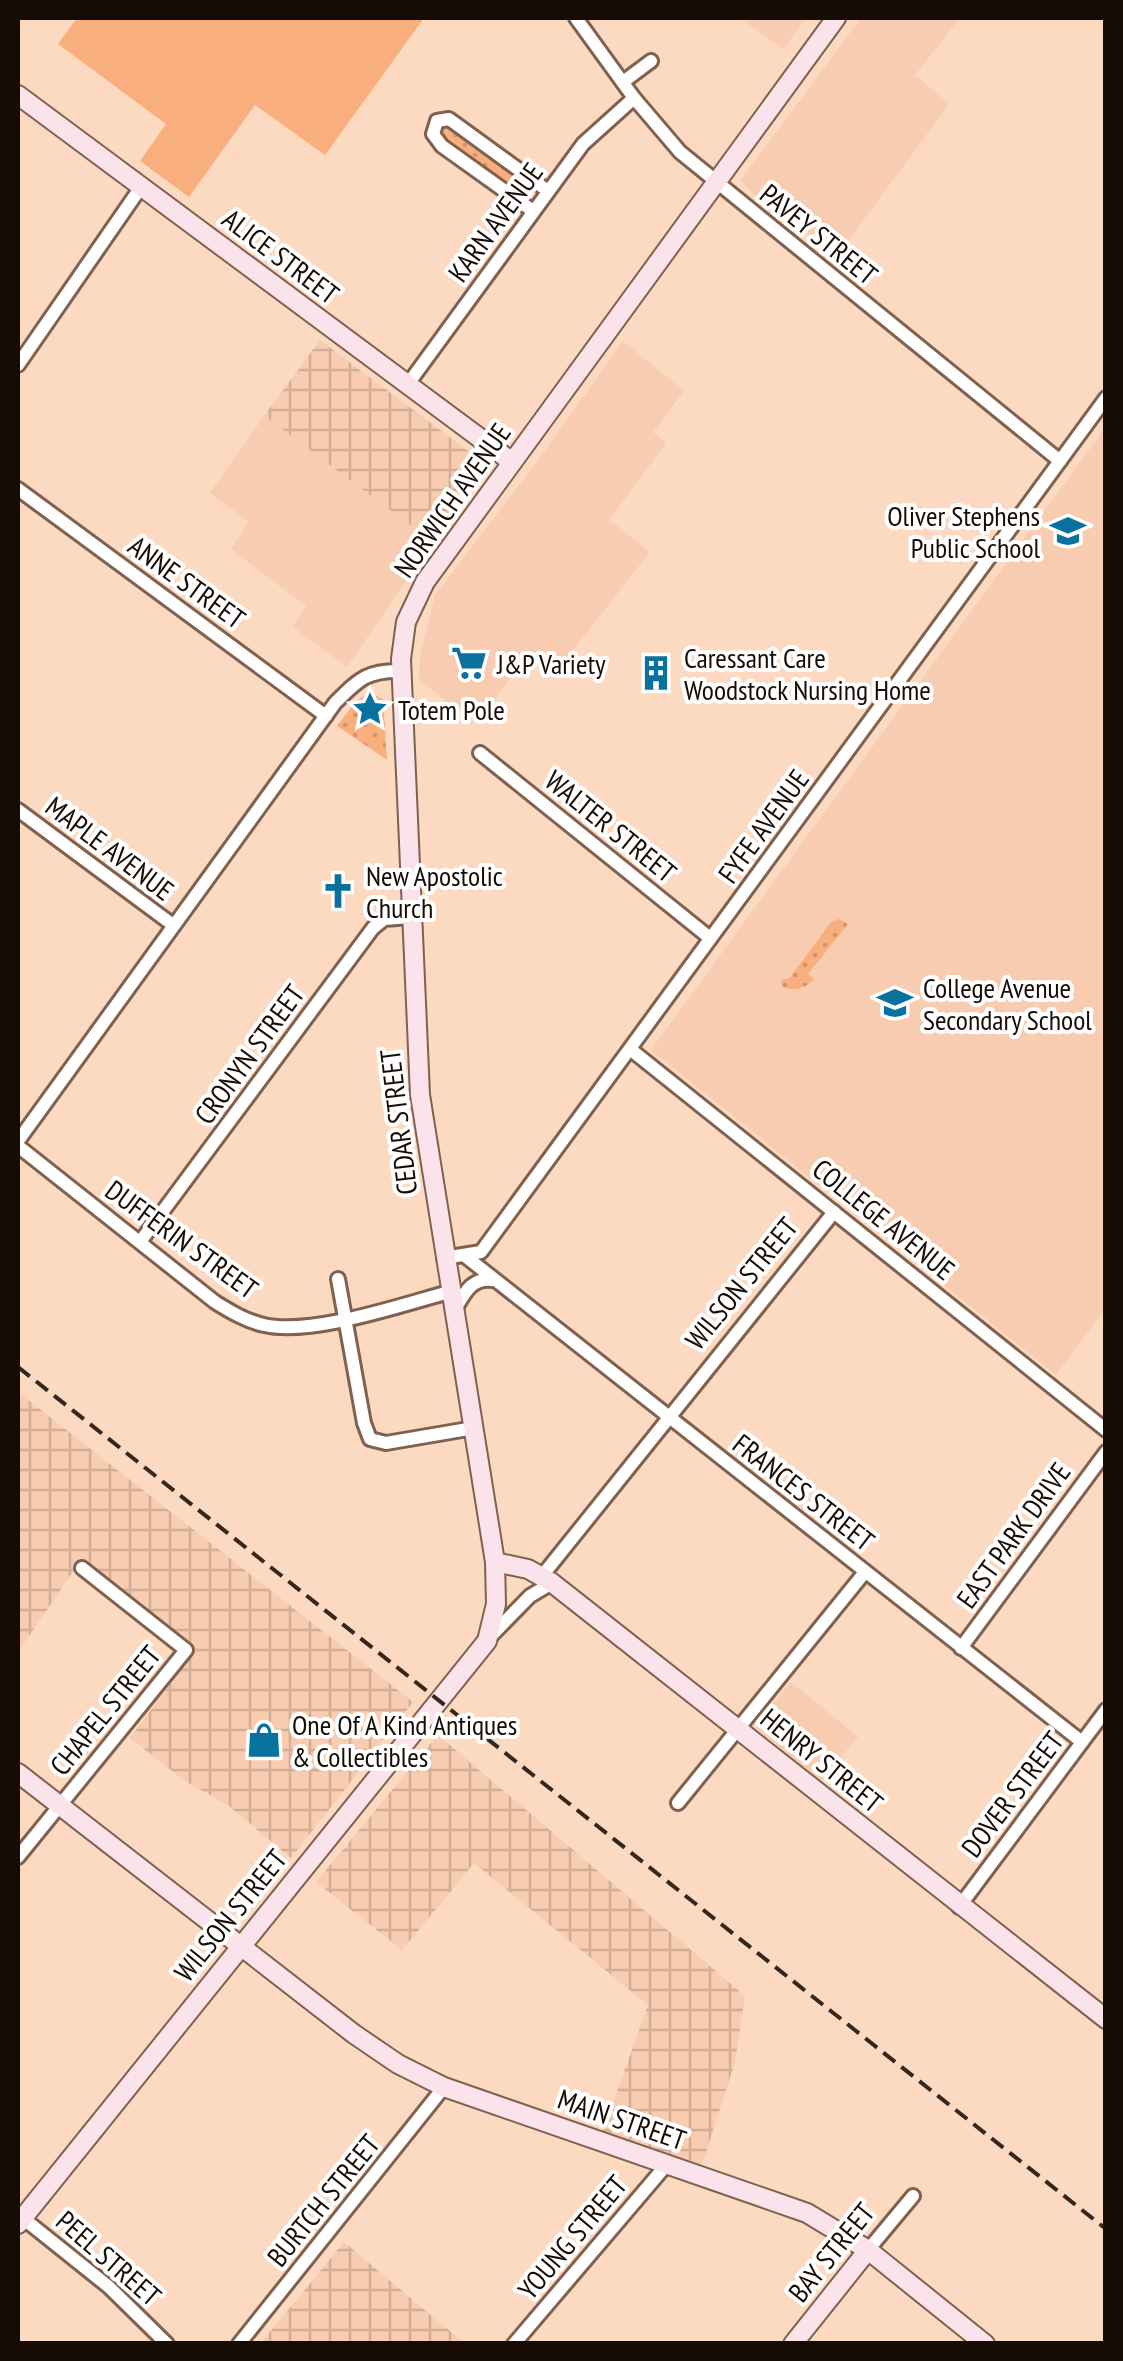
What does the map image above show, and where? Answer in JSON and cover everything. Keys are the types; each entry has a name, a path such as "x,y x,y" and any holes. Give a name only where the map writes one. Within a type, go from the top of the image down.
{"main road":[{"name":"NORWICH AVENUE","path":"402,671 406,622 418,594 836,18"},
{"name":"ALICE STREET","path":"18,95 512,462"},
{"name":"CEDAR STREET","path":"402,671 420,1095 494,1562"},
{"name":"HENRY STREET","path":"494,1562 525,1568 547,1580 1106,2019"},
{"name":"WILSON STREET","path":"19,2218 461,1676 486,1640 496,1604 494,1562"},
{"name":"MAIN STREET","path":"18,1774 398,2064 444,2086 806,2213 868,2250 985,2344"},
{"name":"BAY STREET","path":"792,2344 868,2250"}],"street":[{"name":"PAVEY STREET","path":"576,18 634,98 680,152 1060,461"},
{"path":"623,82 652,61"},
{"name":"KARN AVENUE","path":"408,384 595,130 634,98"},
{"path":"532,211 442,146 433,134 437,122 449,118 548,191"},
{"path":"18,366 141,187"},
{"name":"FYFE AVENUE","path":"465,1256 482,1252 1106,398"},
{"name":"ANNE STREET","path":"18,488 326,716"},
{"path":"18,1144 326,716 362,679 379,670 402,671"},
{"name":"WALTER STREET","path":"480,753 710,938"},
{"name":"MAPLE AVENUE","path":"18,810 173,926"},
{"name":"CRONYN STREET","path":"140,1242 373,928 384,919 410,917"},
{"name":"COLLEGE AVENUE","path":"630,1049 1106,1430"},
{"name":"DUFFERIN STREET","path":"18,1144 215,1302 246,1319 287,1328 449,1292"},
{"name":"WILSON STREET","path":"486,1640 547,1580 668,1417 834,1212"},
{"path":"444,1258 465,1256"},
{"name":"FRANCES STREET","path":"465,1256 1082,1742"},
{"path":"338,1279 370,1440 382,1443 474,1428"},
{"path":"453,1312 470,1286 482,1279 495,1280"},
{"name":"EAST PARK DRIVE","path":"961,1648 1106,1452"},
{"name":"CHAPEL STREET","path":"18,1858 186,1650 82,1568"},
{"path":"678,1803 865,1572"},
{"name":"DOVER STREET","path":"960,1907 1106,1710"},
{"name":"BURTCH STREET","path":"239,2344 444,2086"},
{"name":"YOUNG STREET","path":"514,2344 668,2164"},
{"name":"BAY STREET","path":"868,2250 913,2196"},
{"name":"PEEL STREET","path":"19,2218 109,2287 166,2344"}],"shaded area":[{"path":"77,18 424,18 325,155 255,105 189,197 140,161 166,124 58,44"},
{"path":"740,18 806,18 783,49"},
{"path":"861,18 960,18 915,75 949,104 837,256 766,206 740,181"},
{"path":"447,125 527,182 527,188 522,193 515,191 444,138 440,131"},
{"path":"320,340 484,463 483,472 433,542 264,416"},
{"path":"623,341 684,391 653,432 666,443 609,520 650,552 554,674 529,654 478,721 467,717 419,680 420,657 435,595"},
{"path":"264,416 433,542 347,667 293,627 306,606 231,549 249,522 210,493"},
{"name":"College Avenue Secondary School","path":"1105,428 1105,1309 1056,1375 651,1050"},
{"path":"369,693 383,699 387,760 337,726 356,701"},
{"path":"839,919 848,924 808,974 814,979 799,989 781,986 782,979 789,979 831,922"},
{"path":"18,1392 413,1702 291,1858 229,1806 182,1779 130,1738 196,1650 81,1560 18,1652"},
{"path":"791,1682 858,1737 821,1781 757,1728"},
{"path":"438,1735 745,1996 735,2062 702,2165 603,2131 648,2005 474,1863 402,1950 316,1882"},
{"path":"344,2242 464,2343 261,2343"}],"railway":[{"path":"18,1367 1106,2229"}],"place":[{"name":"Oliver Stephens Public School","path":"1068,531"},
{"name":"J&P Variety","path":"469,663"},
{"name":"Caressant Care Woodstock Nursing Home","path":"656,673"},
{"name":"Totem Pole","path":"370,709"},
{"name":"New Apostolic Church","path":"338,891"},
{"name":"College Avenue Secondary School","path":"895,1003"},
{"name":"One Of A Kind Antiques & Collectibles","path":"264,1740"}]}
